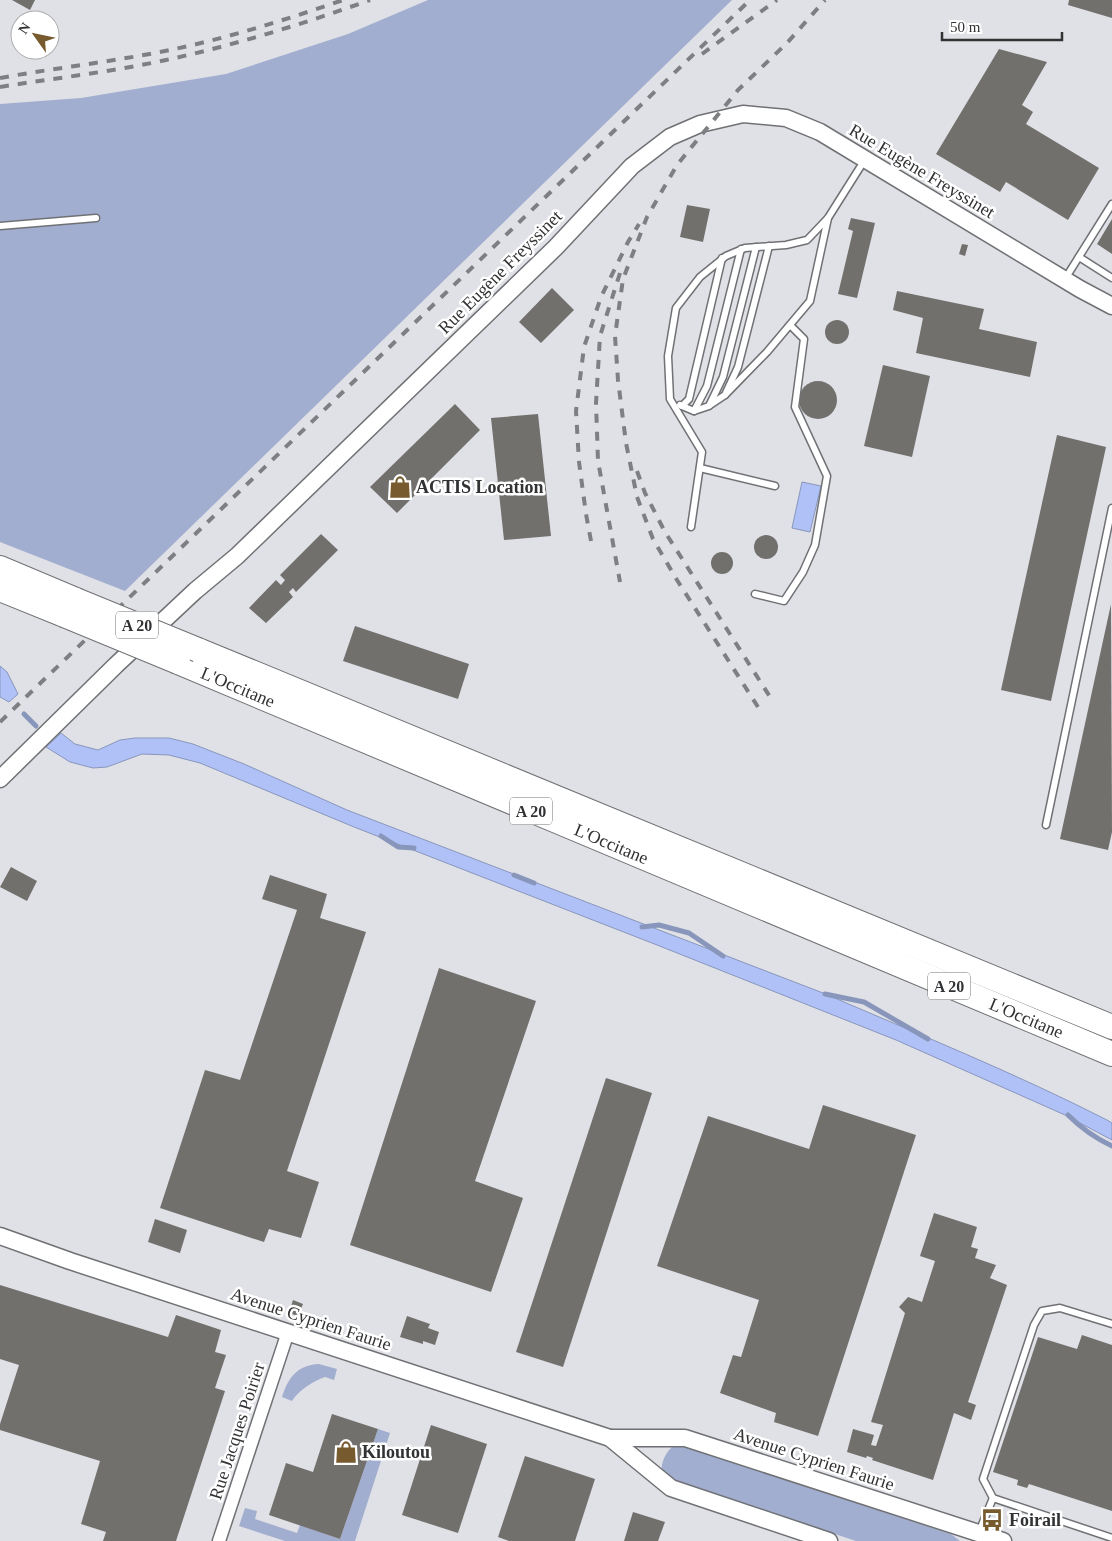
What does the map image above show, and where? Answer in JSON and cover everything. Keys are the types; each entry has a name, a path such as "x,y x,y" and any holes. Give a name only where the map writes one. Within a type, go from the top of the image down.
{"highway":[{"name":"L'Occitane","path":"0,568 70,607 178,662 1112,1054"},
{"name":"L'Occitane","path":"0,588 70,607 198,650 1112,1027"},
{"path":"1014,1014 1112,1065"}],"street":[{"name":"Rue Eugène Freyssinet","path":"0,779 116,665 195,591 237,556 556,247 632,166 670,137 700,124 743,114 786,118 820,132 1065,280 1112,306"},
{"name":"Avenue Cyprien Faurie","path":"0,1236 70,1261 610,1438 685,1438 977,1537 1003,1541"},
{"name":"Rue Jacques Poirier","path":"219,1541 288,1332"},
{"name":"Avenue Cyprien Faurie","path":"610,1438 671,1488 829,1541"}],"lane":[{"path":"691,527 702,452 670,399 668,356 676,308 700,277 722,258 741,249 786,245 807,240 828,218 864,160"},
{"path":"1065,280 1112,204"},
{"path":"0,226 96,218"},
{"path":"670,399 694,411 709,406 725,395 767,352 810,301 828,218"},
{"path":"725,395 738,367 769,246"},
{"path":"709,406 723,377 756,247"},
{"path":"694,411 708,386 741,249"},
{"path":"1079,257 1112,278"},
{"path":"682,406 689,399 722,258"},
{"path":"755,594 784,601 803,572 815,545 827,476 796,407 804,339 790,325"},
{"path":"700,468 775,486"},
{"path":"1046,826 1112,508"},
{"path":"1112,1324 1060,1308 1042,1311 1034,1324 983,1479 993,1498 1112,1538"},
{"path":"977,1537 993,1498"}],"shaded area":[{"path":"428,0 732,0 125,591 0,542 0,104 81,98 226,74 348,34"},
{"path":"802,482 821,486 810,532 792,528"},
{"path":"0,666 7,672 18,694 9,702 0,697"},
{"path":"61,733 75,744 98,750 120,740 135,738 169,738 193,744 244,764 347,810 823,993 1002,1070 1112,1123 1112,1140 1065,1115 896,1040 354,827 200,763 169,755 142,754 107,767 93,768 70,762 46,747"},
{"path":"319,1364 337,1369 334,1380 325,1377 316,1381 302,1390 292,1401 282,1397 287,1384 294,1374 305,1367"},
{"path":"378,1429 390,1433 355,1541 285,1541 239,1526 245,1508 257,1511 255,1519 297,1533 300,1525 340,1539"},
{"path":"673,1446 690,1448 951,1534 960,1541 856,1541 679,1483 662,1471 664,1457"}],"building":[{"path":"12,0 35,0 30,10"},
{"path":"1069,0 1112,0 1112,18 1068,5"},
{"path":"999,49 1047,62 1022,105 1033,112 1026,124 1099,168 1068,220 1006,182 1000,192 936,154"},
{"path":"687,205 710,209 703,242 680,237"},
{"path":"851,218 875,223 857,298 838,294 853,231 848,229"},
{"path":"1112,219 1112,254 1097,244"},
{"path":"962,244 968,245 965,256 959,254"},
{"path":"552,288 574,310 541,343 519,322"},
{"path":"897,291 984,309 979,329 1037,342 1030,377 916,353 923,318 893,310"},
{"path":"837,320 845,324 849,332 845,340 837,344 829,340 825,332 829,324"},
{"path":"883,365 930,376 912,457 864,446"},
{"path":"818,381 831,387 837,400 831,413 818,419 805,413 799,400 805,387"},
{"path":"455,404 480,430 397,513 370,487"},
{"path":"538,414 551,536 504,540 491,418"},
{"path":"1057,435 1106,447 1051,701 1001,690"},
{"path":"321,534 338,550 296,592 293,588 289,592 293,597 266,623 249,608 276,580 281,585 285,580 280,575"},
{"path":"766,535 774,539 778,547 774,555 766,559 758,555 754,547 758,539"},
{"path":"722,552 730,555 733,563 730,571 722,574 714,571 711,563 714,555"},
{"path":"1111,604 1112,832 1108,850 1060,839"},
{"path":"355,626 469,664 458,699 343,661"},
{"path":"11,867 37,881 27,901 0,887"},
{"path":"270,875 327,894 320,918 366,932 287,1171 319,1182 301,1238 269,1229 264,1242 160,1208 205,1070 240,1080 297,910 262,899"},
{"path":"439,968 536,1001 475,1181 523,1198 491,1292 350,1245"},
{"path":"606,1078 652,1093 563,1367 516,1352"},
{"path":"823,1105 916,1135 818,1436 774,1422 776,1413 720,1393 733,1355 741,1357 759,1300 657,1266 708,1116 809,1149"},
{"path":"934,1213 977,1227 971,1247 978,1249 975,1258 996,1265 990,1278 1007,1285 968,1402 976,1405 971,1420 954,1413 933,1480 872,1460 873,1458 867,1456 866,1458 847,1452 853,1429 874,1435 871,1445 876,1446 883,1425 871,1422 905,1313 899,1307 908,1297 922,1302 935,1261 920,1256"},
{"path":"155,1219 187,1230 180,1253 148,1242"},
{"path":"0,1285 168,1337 176,1315 221,1330 215,1352 226,1355 215,1388 225,1391 176,1541 103,1541 106,1532 81,1524 100,1461 0,1430 0,1424 19,1365 0,1359"},
{"path":"293,1300 303,1304 298,1316 289,1313"},
{"path":"407,1316 430,1324 428,1328 439,1332 435,1345 423,1341 423,1344 400,1337"},
{"path":"1082,1335 1112,1345 1112,1511 1029,1484 1027,1488 1017,1485 1018,1480 993,1472 1038,1337 1077,1349"},
{"path":"332,1414 378,1429 340,1539 269,1515 286,1463 313,1472"},
{"path":"431,1425 487,1444 458,1533 402,1515"},
{"path":"525,1456 595,1479 575,1541 509,1541 498,1537"},
{"path":"633,1512 665,1522 658,1541 624,1541"}],"waterway":[{"path":"24,714 36,726"},
{"path":"381,836 398,847 414,848"},
{"path":"514,875 534,883"},
{"path":"642,927 659,925 689,933 723,956"},
{"path":"825,994 864,1002 928,1039"},
{"path":"1068,1115 1088,1132 1112,1146"}],"railway":[{"path":"0,78 165,51 210,41 343,0"},
{"path":"0,87 125,68 218,48 370,0"},
{"path":"0,722 750,0"},
{"path":"702,54 777,0"},
{"path":"758,707 653,539 637,497 626,443 618,380 615,336 623,279 647,217 677,165 738,90 787,43 825,0"},
{"path":"591,541 579,462 576,411 584,347 601,297 639,224"},
{"path":"620,273 600,336 596,403 598,461 620,582"},
{"path":"637,471 645,493 665,532 772,700"}],"place":[{"name":"ACTIS Location","path":"400,487"},
{"name":"Kiloutou","path":"346,1452"},
{"name":"Foirail","path":"992,1520"}]}
